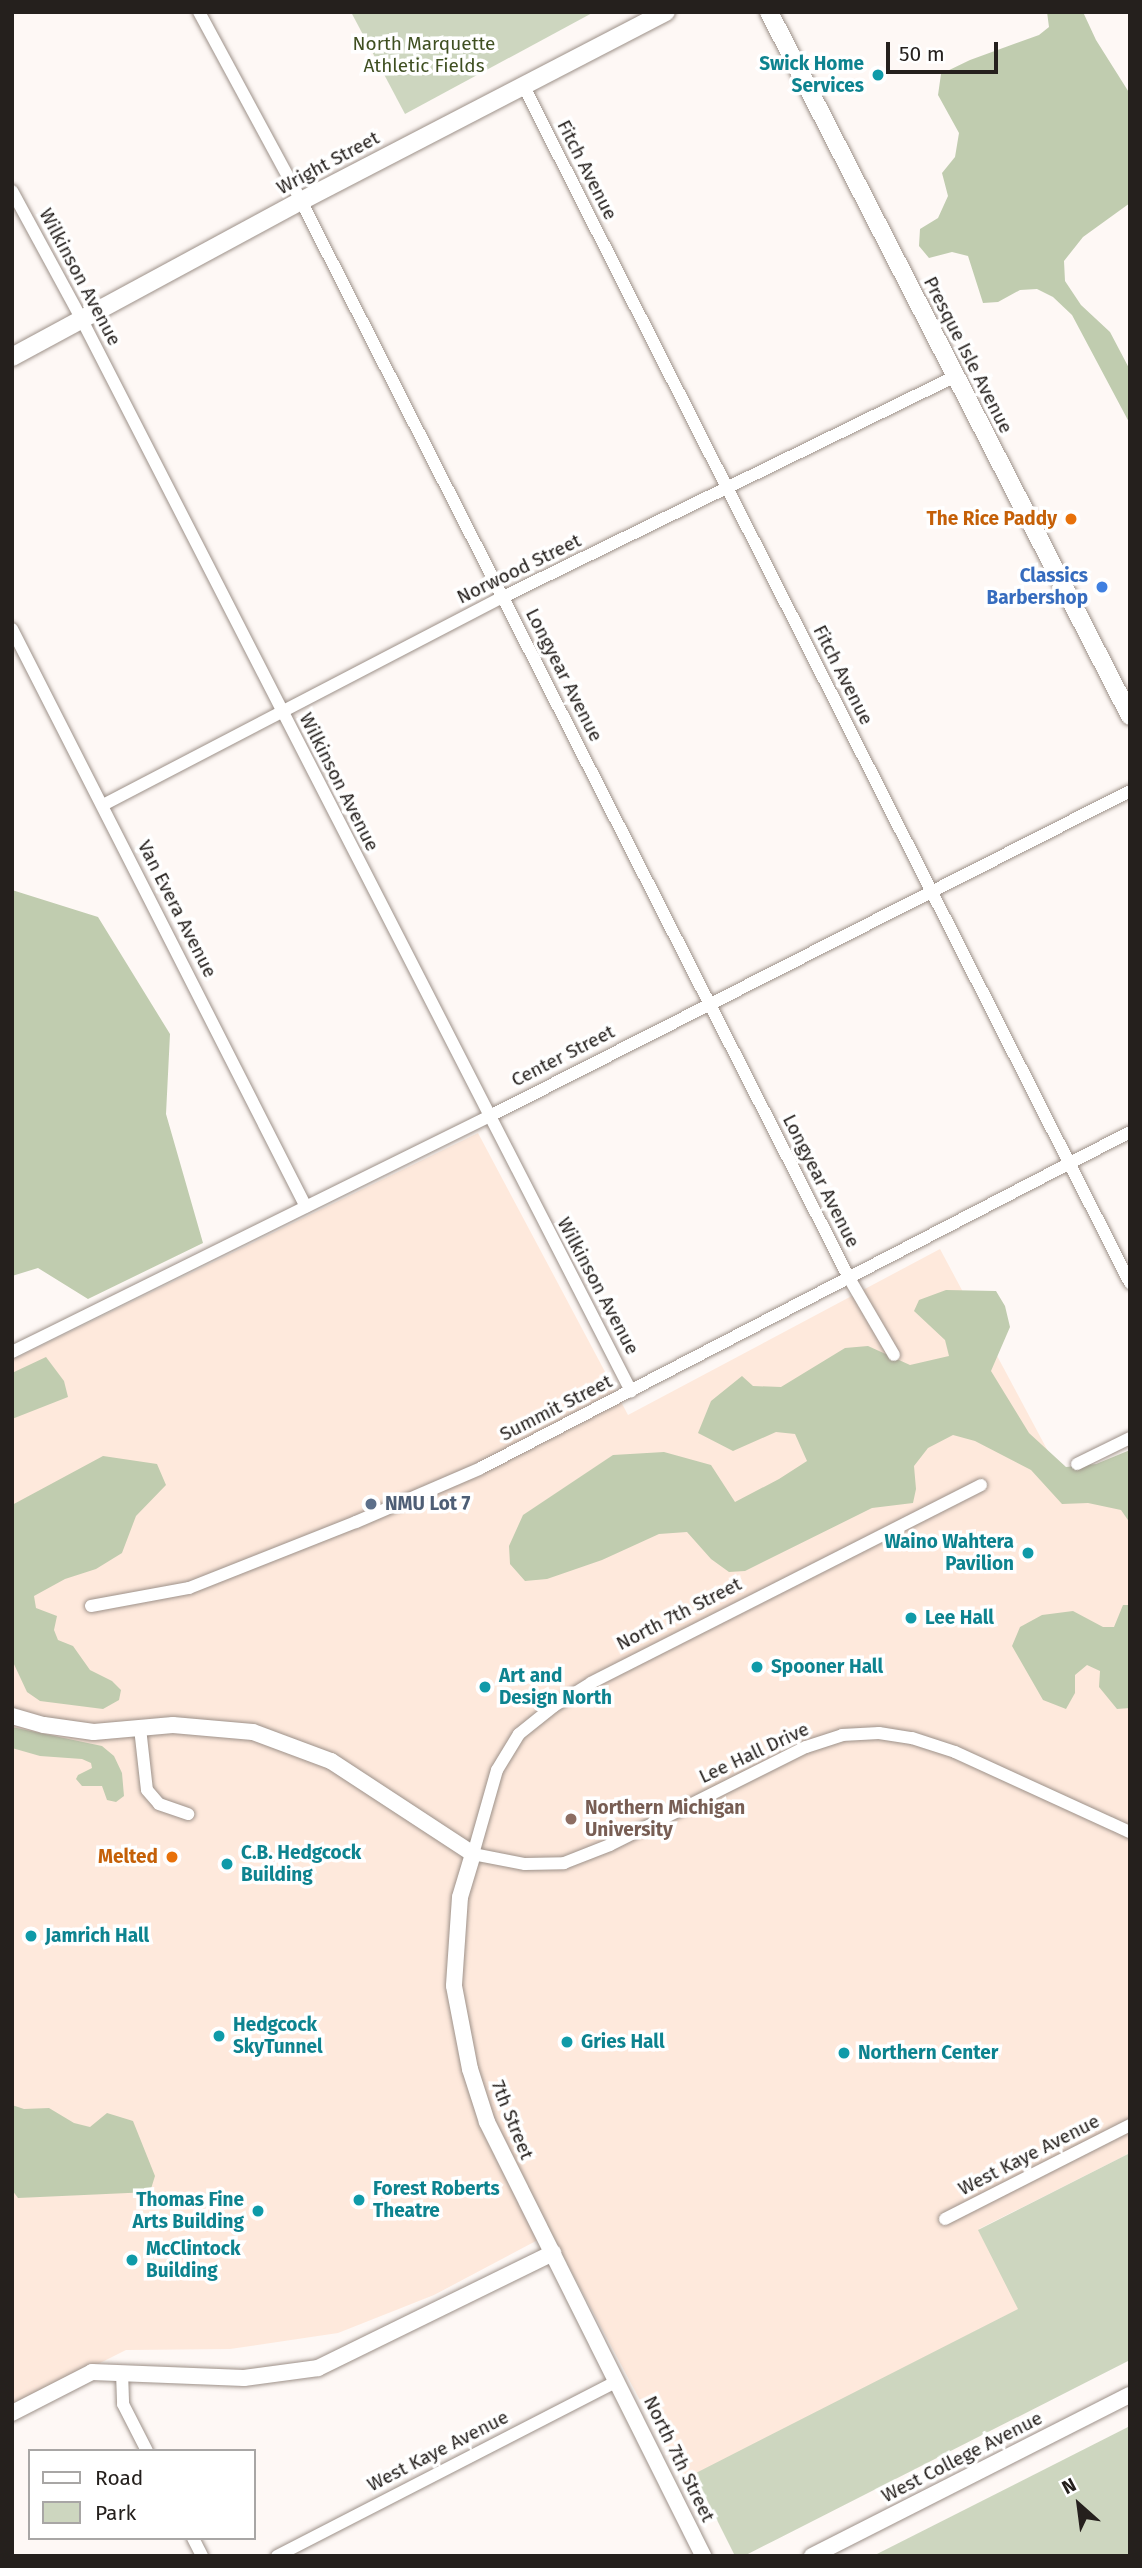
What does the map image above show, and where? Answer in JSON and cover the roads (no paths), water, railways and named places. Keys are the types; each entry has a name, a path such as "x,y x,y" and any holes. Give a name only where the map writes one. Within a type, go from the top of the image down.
{"main road":[{"name":"Wright Street","path":"12,357 301,201 666,12"},
{"name":"Presque Isle Avenue","path":"769,12 1130,716"}],"street":[{"name":"Longyear Avenue","path":"199,12 301,201 849,1278 894,1355"},
{"name":"Fitch Avenue","path":"523,85 1130,1283"},
{"name":"Wilkinson Avenue","path":"12,191 82,320 631,1391"},
{"name":"Norwood Street","path":"103,805 503,597 728,490 956,376"},
{"name":"Van Evera Avenue","path":"12,629 306,1208"},
{"name":"Center Street","path":"12,1352 306,1208 1130,791"},
{"name":"Summit Street","path":"91,1606 189,1588 479,1469 1130,1132"},
{"path":"1077,1464 1130,1438"},
{"name":"North 7th Street","path":"473,1854 497,1770 519,1734 554,1706 591,1683 981,1485"},
{"path":"12,1716 44,1726 94,1732 173,1725 253,1732 331,1761 473,1854"},
{"path":"140,1728 147,1790 159,1804 188,1814"},
{"name":"Lee Hall Drive","path":"473,1854 525,1864 564,1863 610,1845 806,1747 842,1735 879,1733 912,1738 955,1752 1130,1832"},
{"name":"7th Street","path":"473,1854 460,1897 454,1986 470,2069 487,2122 617,2381"},
{"name":"West Kaye Avenue","path":"945,2218 1130,2125"},
{"path":"12,2413 92,2372 244,2378 318,2368 553,2253"},
{"path":"122,2372 123,2404 146,2449"},
{"name":"North 7th Street","path":"617,2381 703,2556"},
{"name":"West Kaye Avenue","path":"277,2556 617,2381"},
{"name":"West College Avenue","path":"812,2556 1130,2395"},
{"path":"193,2540 202,2556"}],"place":[{"name":"Swick Home Services","path":"878,75"},
{"name":"The Rice Paddy","path":"1071,519"},
{"name":"Classics Barbershop","path":"1102,587"},
{"name":"NMU Lot 7","path":"371,1504"},
{"name":"Waino Wahtera Pavilion","path":"1028,1553"},
{"name":"Lee Hall","path":"911,1618"},
{"name":"Spooner Hall","path":"757,1667"},
{"name":"Art and Design North","path":"485,1687"},
{"name":"Northern Michigan University","path":"571,1819"},
{"name":"Melted","path":"172,1857"},
{"name":"C.B. Hedgcock Building","path":"227,1864"},
{"name":"Jamrich Hall","path":"31,1936"},
{"name":"Hedgcock SkyTunnel","path":"219,2036"},
{"name":"Gries Hall","path":"567,2042"},
{"name":"Northern Center","path":"844,2053"},
{"name":"Forest Roberts Theatre","path":"359,2200"},
{"name":"Thomas Fine Arts Building","path":"258,2211"},
{"name":"McClintock Building","path":"132,2260"}],"park label":[{"name":"North Marquette Athletic Fields","path":"424,55"}]}
